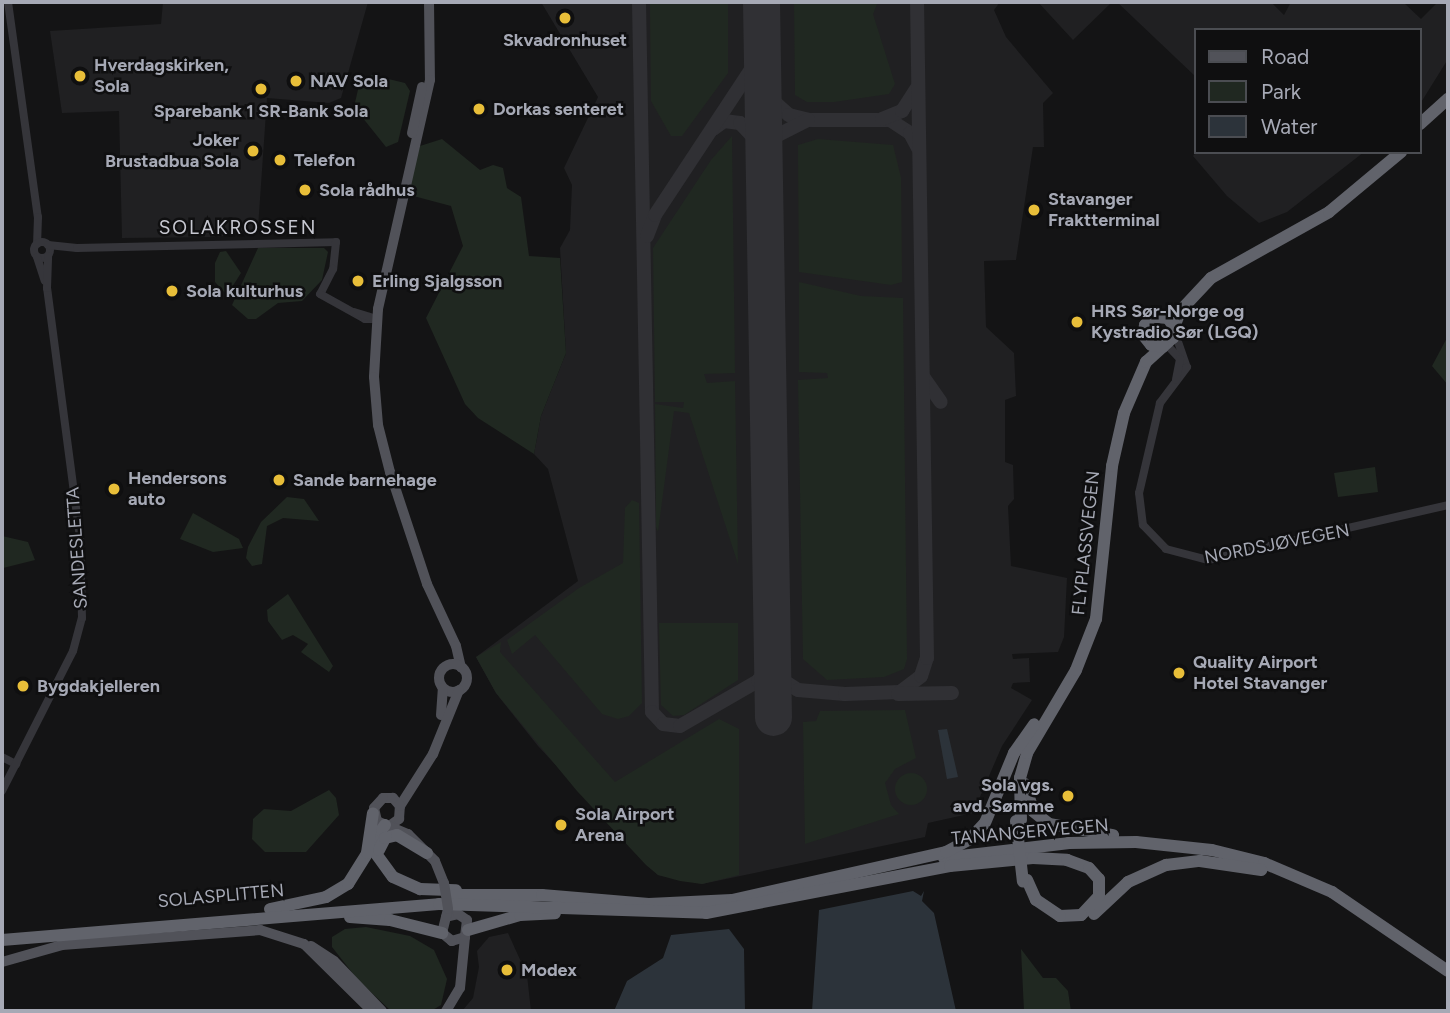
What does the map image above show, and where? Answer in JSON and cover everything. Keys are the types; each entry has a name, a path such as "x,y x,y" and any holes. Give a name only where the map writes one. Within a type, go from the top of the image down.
{"highway":[{"path":"1422,122 1448,99"},
{"path":"1422,132 1448,109"},
{"name":"FLYPLASSVEGEN","path":"1034,724 1069,667 1089,617 1108,447 1123,394 1143,349 1145,325 1170,310 1207,272 1327,205 1388,154"},
{"name":"FLYPLASSVEGEN","path":"1033,743 1089,643 1102,585 1118,432 1146,362 1165,346 1181,310 1211,278 1329,212 1399,154"},
{"path":"1157,316 1168,318 1174,330"},
{"path":"1144,336 1150,345 1165,346"},
{"path":"1034,724 1016,777 1025,881 1038,911 1070,923 1091,917 1128,882 1166,865 1200,861 1261,870"},
{"path":"388,825 373,846 381,864 393,877 420,889 677,905 732,900 878,870 946,852 978,832 996,803 1014,753 1034,724"},
{"path":"1018,820 1020,778 1033,743"},
{"path":"1033,743 1026,794 1033,811 1049,824 1081,833 1179,840 1212,850"},
{"path":"275,912 326,897 348,884 367,853 373,813"},
{"path":"381,864 380,846 389,835 402,837 427,853"},
{"name":"TANANGERVEGEN","path":"878,870 1069,843 1136,842 1212,850 1264,863 1323,888 1448,971"},
{"name":"TANANGERVEGEN","path":"964,864 1041,853 1135,850 1211,857 1261,870 1355,914 1448,980"},
{"path":"466,934 520,915 727,911 964,864 1067,860 1094,873 1099,896 1082,915 1060,916 1036,900 1025,881"},
{"path":"448,902 487,894"},
{"path":"448,902 639,914"},
{"name":"SOLASPLITTEN","path":"2,933 448,902"},
{"path":"275,912 390,920 447,937"},
{"name":"SOLASPLITTEN","path":"2,940 275,912"}],"main road":[{"path":"388,825 401,810 433,754 466,679 427,584 378,425 368,377 374,318 425,74 423,2"},
{"path":"374,318 430,80 429,2"},
{"path":"446,1011 457,997 467,920 448,902 427,853 373,813 376,804 399,792 424,760 444,706 440,673 448,665 449,633"},
{"path":"448,665 461,667"},
{"path":"443,688 459,690"},
{"path":"387,797 439,857 448,902 447,937 462,967"},
{"path":"2,962 62,945 238,930 273,932 330,957 382,1011"},
{"path":"447,937 466,934"},
{"path":"304,944 372,1011"}],"street":[{"name":"SANDESLETTA","path":"2,791 73,651 83,608 80,538 47,288 37,257 38,217 8,2"},
{"name":"SANDESLETTA","path":"38,217 48,244 47,288"},
{"path":"37,244 77,248 336,242 333,269 320,295 349,312 374,318"},
{"path":"37,257 77,248"},
{"name":"NORDSJØVEGEN","path":"1174,330 1187,367 1176,380 1155,416 1139,493 1143,525 1166,549 1208,560 1448,505"},
{"path":"1165,346 1180,359 1176,380"},
{"path":"2,759 14,767"}],"shaded area":[{"path":"163,2 368,2 341,98 329,103 267,98 258,228 219,237 122,238 119,111 62,113 50,31 161,24"},
{"path":"541,2 1000,2 994,10 1006,37 1053,93 1043,103 1044,147 1033,147 1016,260 984,261 986,327 1014,353 1016,396 1005,400 1005,462 1013,465 1014,499 1008,506 1011,566 1067,578 1064,637 1058,652 1012,654 1013,659 1029,658 1030,682 1013,683 1011,688 1032,700 1002,746 973,813 928,823 925,837 702,884 658,875 538,746 496,693 476,657 578,581 548,469 534,454 541,416 566,353 560,248 570,230 572,185 564,168 598,97"},
{"path":"1038,2 1112,2 1073,40"},
{"path":"1117,2 1271,2 1284,15 1291,2 1403,2 1421,19 1438,2 1448,2 1448,59 1422,101 1422,28 1194,28 1194,75"},
{"path":"1361,154 1287,212 1259,223 1227,196 1193,156"},
{"path":"508,933 527,975 531,1011 462,1011 473,998 479,967 477,951 489,937"}],"green space":[{"path":"650,2 728,2 728,73 682,136 671,136 651,101"},
{"path":"794,2 878,2 873,14 895,84 889,94 834,102 807,102 795,95"},
{"path":"372,75 405,83 410,91 398,142 386,147 354,107 360,81"},
{"path":"732,136 735,373 704,374 707,383 735,381 738,564 689,413 674,411 658,532 656,527 655,404 683,408 684,402 655,402 653,248 711,160"},
{"path":"442,139 480,170 493,165 503,168 507,188 521,197 529,256 560,258 566,353 541,416 534,454 478,418 465,404 426,318 463,246 451,206 406,194 420,146"},
{"path":"818,139 893,145 901,178 902,282 891,285 799,272 798,145"},
{"path":"258,248 324,248 328,252 322,280 302,301 278,303 256,319 248,319 232,305"},
{"path":"226,251 241,273 227,295 215,282 215,263 220,252"},
{"path":"799,282 861,296 903,298 907,659 904,669 884,677 827,680 803,659 798,380 828,378 827,373 799,372"},
{"path":"1448,336 1448,385 1432,366"},
{"path":"1375,467 1378,492 1338,497 1334,473"},
{"path":"287,497 304,499 319,521 283,518 267,526 262,564 252,566 246,558 248,547 261,522"},
{"path":"632,500 639,503 642,703 629,716 618,719 602,714 535,635 512,654 507,640 579,588 623,563 625,508"},
{"path":"193,513 239,539 243,548 213,552 180,539"},
{"path":"2,536 28,542 35,560 3,568 2,574"},
{"path":"288,594 333,666 329,672 301,652 308,644 293,635 282,640 268,621 267,610"},
{"path":"659,623 738,623 738,680 684,715 673,716 661,705"},
{"path":"501,642 500,652 615,782 719,719 739,729 739,875 702,884 658,875 646,865 577,791 496,693 476,657"},
{"path":"905,710 916,758 895,769 885,783 891,805 899,814 805,844 803,722 816,721 820,711"},
{"path":"911,773 923,777 927,789 923,801 911,805 899,801 895,789 899,777"},
{"path":"329,790 336,798 339,815 306,852 265,852 252,839 253,819 264,809 291,811"},
{"path":"366,927 410,936 434,950 447,979 441,1005 431,1011 391,1011 358,980 332,947 332,937 345,929"},
{"path":"1021,949 1043,978 1056,978 1068,991 1071,1011 1024,1011"}],"water":[{"path":"947,729 958,777 947,779 938,730"},
{"path":"913,891 921,896 924,891 922,901 934,913 956,1011 812,1011 819,910"},
{"path":"729,929 744,949 745,1011 614,1011 627,981 663,958 671,935"}],"taxiway":[{"path":"639,2 652,712 663,724 680,726 758,681 773,659"},
{"path":"773,659 781,679 798,690 845,694 900,692 921,676 927,658 917,2"},
{"path":"647,236 655,215 762,53"},
{"path":"762,73 771,99 789,115 809,120 890,120 910,133 918,148"},
{"path":"882,119 902,111 917,88"},
{"path":"764,165 776,136 808,120"},
{"path":"713,129 724,121 740,123 764,149"},
{"path":"924,378 941,402"},
{"path":"898,694 952,693"}],"runway":[{"path":"761,2 773,717"}],"place":[{"name":"Skvadronhuset","path":"565,18"},
{"name":"Hverdagskirken, Sola","path":"80,76"},
{"name":"NAV Sola","path":"296,81"},
{"name":"Sparebank 1 SR-Bank Sola","path":"261,89"},
{"name":"Dorkas senteret","path":"479,109"},
{"name":"Joker Brustadbua Sola","path":"253,151"},
{"name":"Telefon","path":"280,160"},
{"name":"Sola rådhus","path":"305,190"},
{"name":"Stavanger Fraktterminal","path":"1034,210"},
{"name":"Erling Sjalgsson","path":"358,281"},
{"name":"Sola kulturhus","path":"172,291"},
{"name":"HRS Sør-Norge og Kystradio Sør (LGQ)","path":"1077,322"},
{"name":"Sande barnehage","path":"279,480"},
{"name":"Hendersons auto","path":"114,489"},
{"name":"Quality Airport Hotel Stavanger","path":"1179,673"},
{"name":"Bygdakjelleren","path":"23,686"},
{"name":"Sola vgs. avd. Sømme","path":"1068,796"},
{"name":"Sola Airport Arena","path":"561,825"},
{"name":"Modex","path":"507,970"}],"district":[{"name":"SOLAKROSSEN","path":"238,228"}]}
